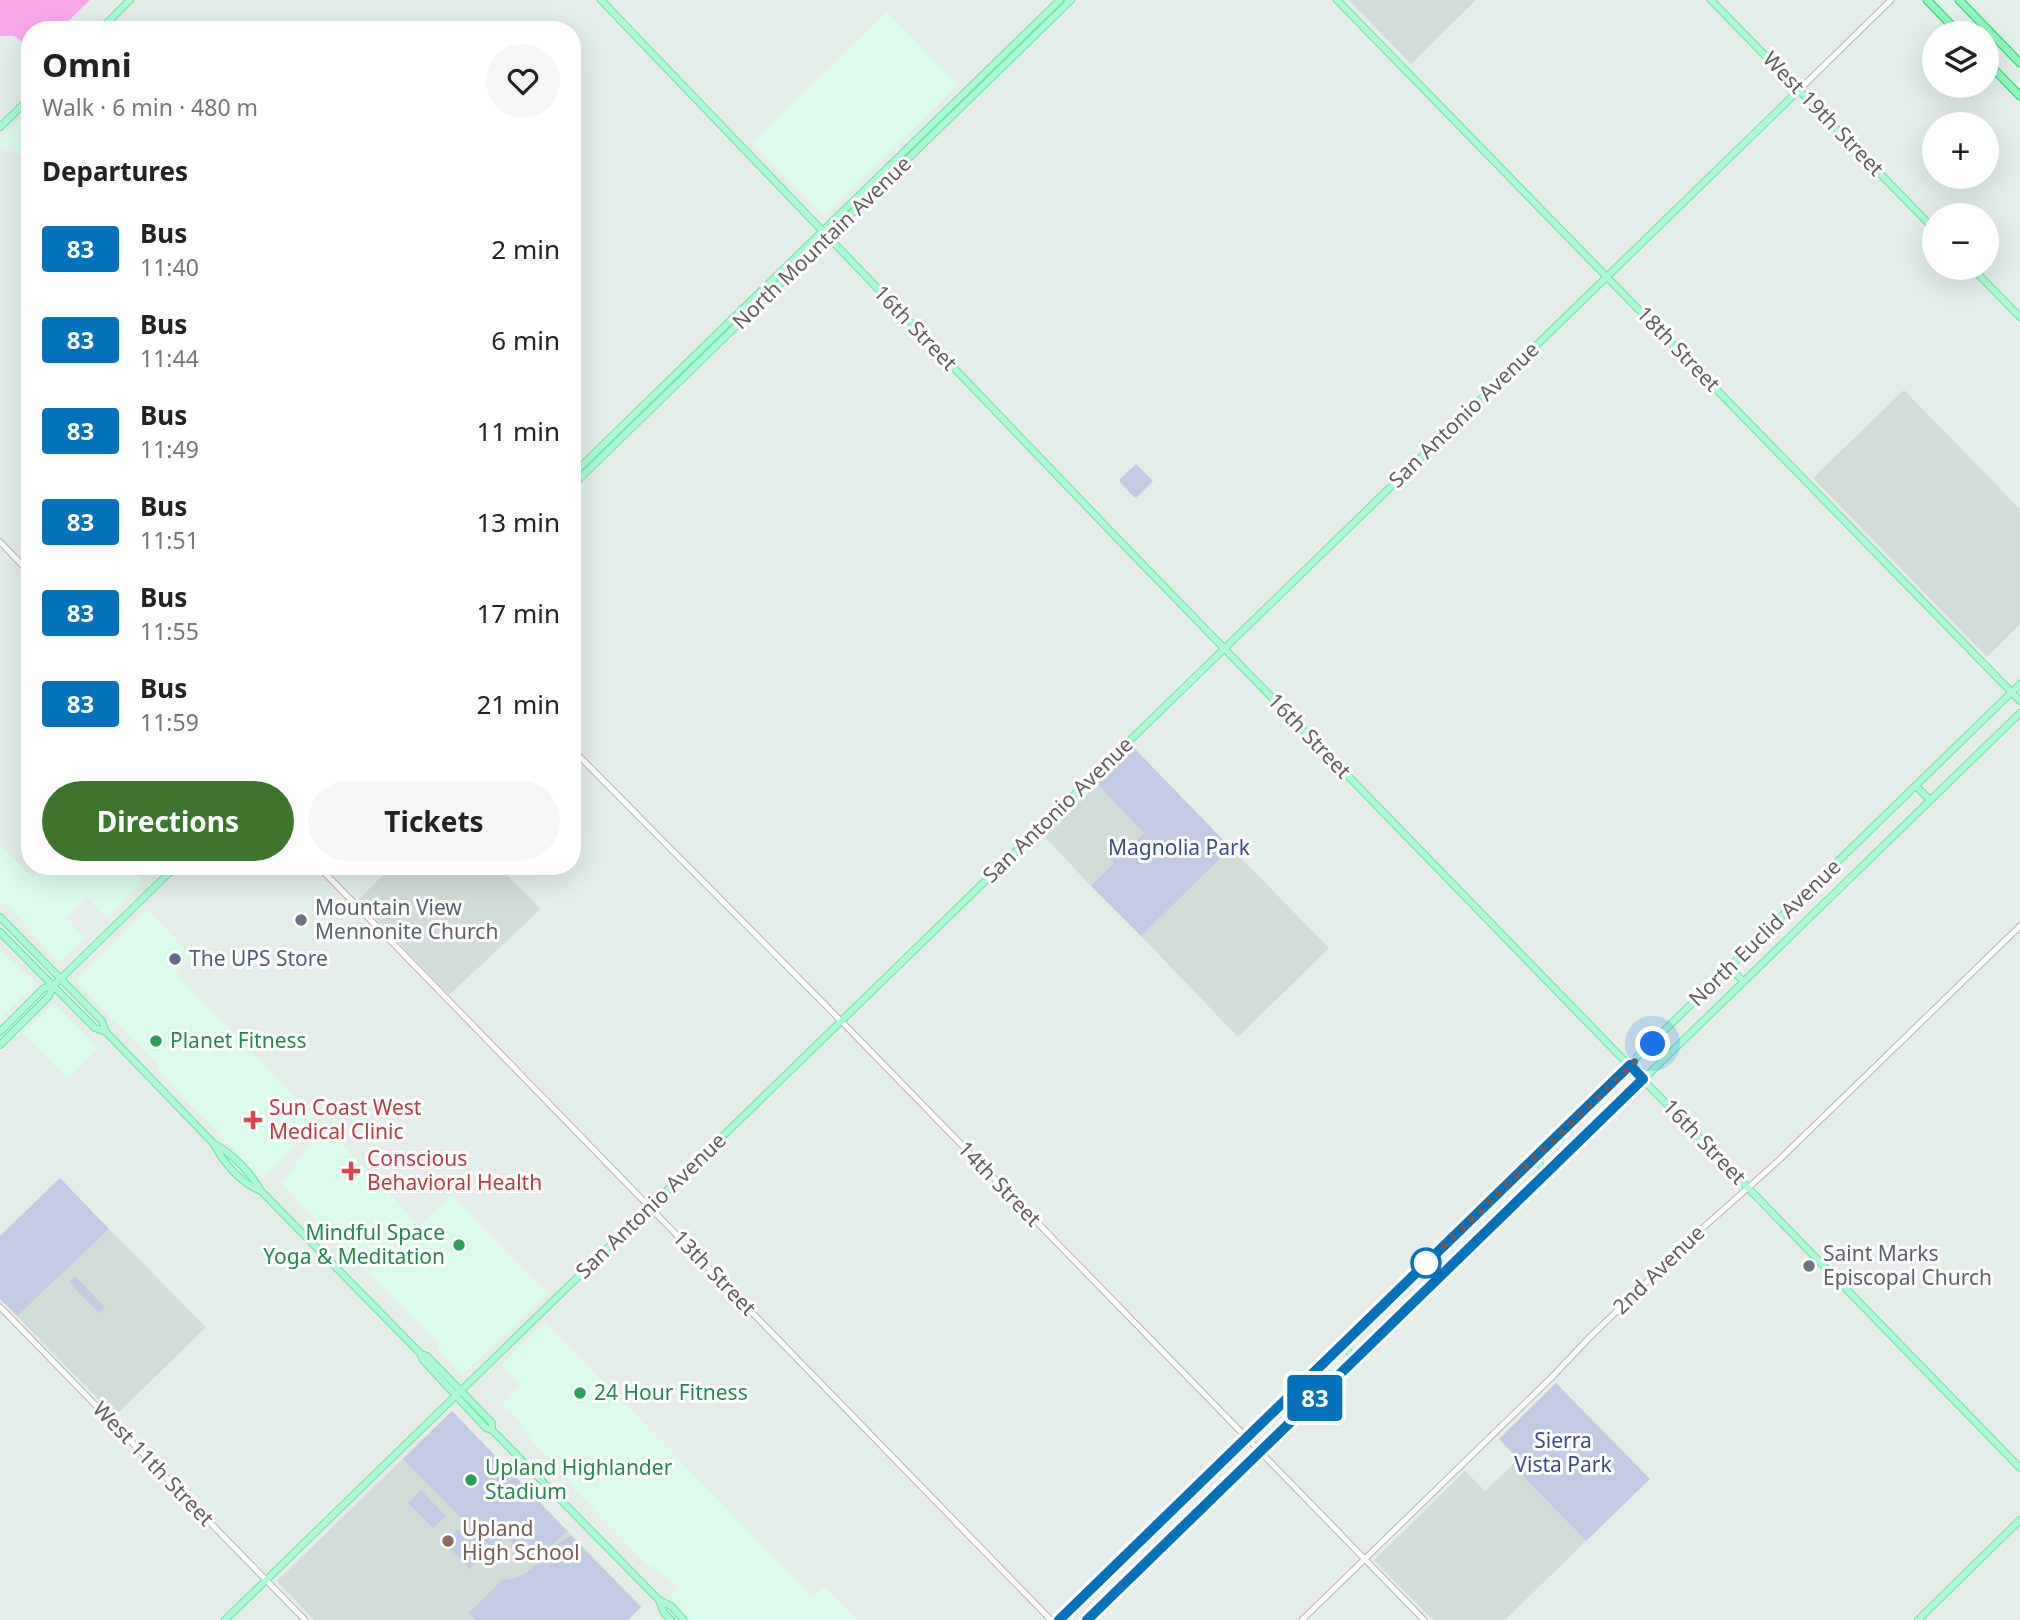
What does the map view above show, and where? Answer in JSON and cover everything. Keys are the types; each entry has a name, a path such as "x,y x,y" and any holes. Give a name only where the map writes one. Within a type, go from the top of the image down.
{"highway":[{"path":"1927,0 1947,21"},
{"path":"1959,0 2020,63"},
{"path":"1999,74 2020,96"}],"main road":[{"path":"109,21 130,0"},
{"name":"16th Street","path":"601,0 1224,649 2020,1468"},
{"name":"North Mountain Avenue","path":"581,477 828,237 1060,0"},
{"name":"North Mountain Avenue","path":"581,466 822,231 1071,0"},
{"name":"18th Street","path":"1337,0 2019,700"},
{"name":"West 19th Street","path":"1711,0 1922,217"},
{"name":"San Antonio Avenue","path":"225,1620 1798,90"},
{"path":"0,127 21,107"},
{"path":"1984,280 2020,317"},
{"name":"North Euclid Avenue","path":"1059,1620 2020,684"},
{"name":"North Euclid Avenue","path":"1087,1620 2020,713"},
{"path":"1916,786 1930,800"},
{"path":"0,1045 49,996 53,986 166,875"},
{"path":"0,917 102,1021 106,1032 214,1144 224,1148 233,1157 261,1191 421,1353 427,1356 459,1393 492,1423 492,1430 659,1600 671,1606 684,1620"},
{"path":"0,932 95,1028 106,1032"},
{"path":"1730,968 1743,981"},
{"path":"0,1032 44,988 53,986"},
{"path":"1534,1158 1547,1172"},
{"path":"1342,1345 1356,1359"},
{"path":"1918,1620 2020,1520"},
{"path":"659,1600 664,1613 671,1620"}],"street":[{"name":"San Antonio Avenue","path":"1798,90 1891,0"},
{"path":"0,542 21,564"},
{"name":"14th Street","path":"581,758 1424,1620"},
{"name":"13th Street","path":"327,875 1051,1620"},
{"name":"2nd Avenue","path":"1302,1620 1696,1234 1778,1161 2020,926"},
{"name":"West 11th Street","path":"0,1307 305,1620"}],"shaded area":[{"path":"0,0 90,0 68,21 21,21 21,41 14,36 0,36"},
{"path":"1349,0 1476,0 1411,64"},
{"path":"887,12 958,85 824,217 752,143"},
{"path":"21,118 21,156 0,147 0,138"},
{"path":"1904,390 2020,509 2020,624 1987,657 1813,478"},
{"path":"1097,784 1144,833 1091,886 1044,836"},
{"path":"0,845 21,866 21,875 137,875 144,882 107,918 87,898 66,918 85,938 58,963 5,902 0,906"},
{"path":"1231,848 1329,948 1238,1037 1141,936"},
{"path":"383,875 507,875 541,909 449,995 358,900"},
{"path":"147,910 192,956 175,973 314,1117 288,1154 264,1176 258,1175 157,1070 159,1066 77,983"},
{"path":"0,949 36,984 0,1019"},
{"path":"54,1003 98,1048 69,1079 22,1033"},
{"path":"325,1127 417,1222 367,1271 282,1183"},
{"path":"451,1195 548,1294 462,1375 440,1353 437,1342 370,1274"},
{"path":"109,1229 206,1327 115,1416 17,1316"},
{"path":"545,1322 813,1597 825,1587 857,1620 689,1620 672,1601 671,1595 679,1589 666,1576 647,1564 574,1489 575,1486 532,1441 509,1409 501,1407 521,1386 501,1365"},
{"name":"Upland High School","path":"452,1411 641,1607 628,1620 314,1620 277,1581"},
{"path":"1512,1465 1586,1541 1505,1620 1433,1620 1374,1560 1465,1471 1485,1491"}],"green space":[{"path":"1136,464 1153,481 1134,497 1120,479"},
{"name":"Magnolia Park","path":"1134,748 1231,848 1141,936 1091,886 1114,863 1108,855 1116,847 1124,853 1144,833 1097,784"},
{"path":"60,1178 109,1229 17,1316 0,1299 0,1236"},
{"path":"75,1276 105,1307 99,1313 69,1282"},
{"name":"Sierra Vista Park","path":"1556,1383 1650,1479 1586,1541 1512,1465 1518,1459 1499,1439"},
{"name":"Upland Highlander Stadium","path":"452,1411 567,1531 532,1564 506,1536 492,1549 403,1459"},
{"path":"421,1490 446,1516 433,1528 408,1503"},
{"path":"457,1530 473,1532 490,1549 470,1569 444,1542"},
{"path":"571,1536 641,1607 628,1620 475,1620 469,1613 502,1580 514,1578 531,1569 552,1548"}],"bus line":[{"name":"83","path":"1059,1620 1630,1065 1643,1079 1087,1620"}],"place":[{"name":"Mountain View Mennonite Church","path":"301,920"},
{"name":"The UPS Store","path":"175,959"},
{"name":"Planet Fitness","path":"156,1041"},
{"name":"Sun Coast West Medical Clinic","path":"253,1120"},
{"name":"Conscious Behavioral Health","path":"351,1171"},
{"name":"Mindful Space Yoga & Meditation","path":"459,1245"},
{"name":"Saint Marks Episcopal Church","path":"1809,1266"},
{"name":"24 Hour Fitness","path":"580,1393"},
{"name":"Upland Highlander Stadium","path":"471,1480"},
{"name":"Upland High School","path":"448,1541"}],"route":[{"path":"1426,1263 1653,1044"}]}
